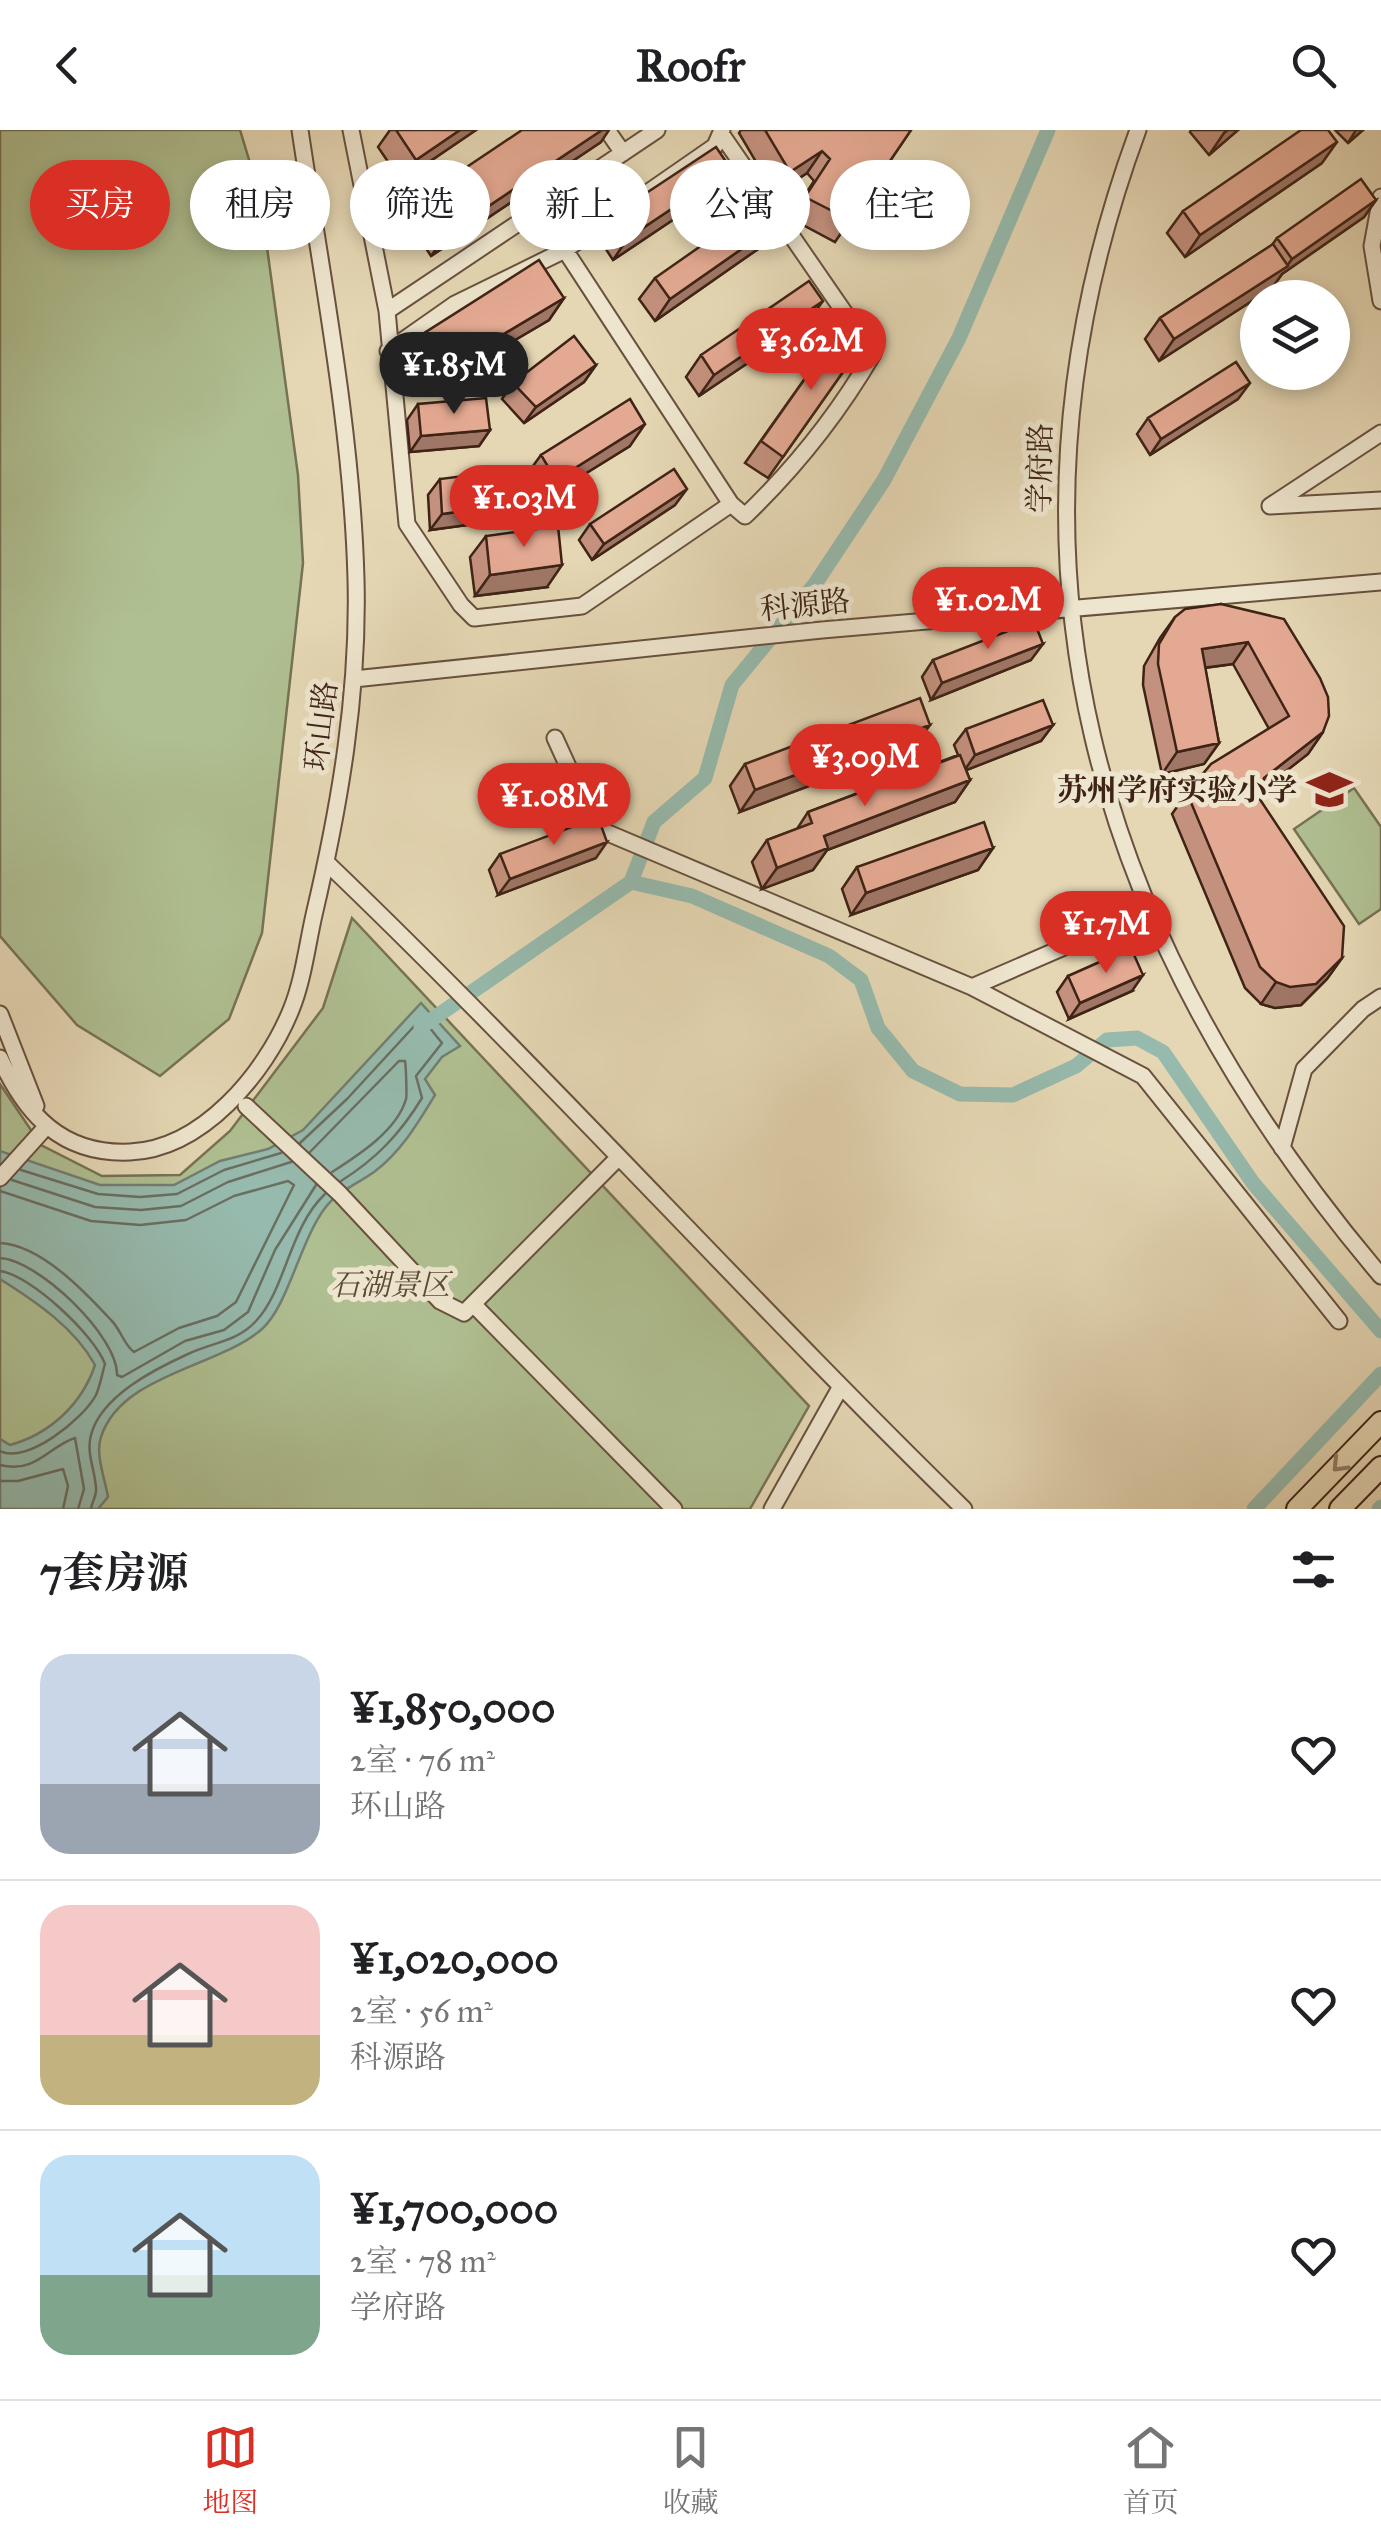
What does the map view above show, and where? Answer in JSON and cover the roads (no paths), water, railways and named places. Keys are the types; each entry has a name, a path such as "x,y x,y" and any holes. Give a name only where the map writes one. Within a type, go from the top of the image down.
{"main road":[{"path":"1297,1509 1381,1422"},
{"path":"1340,1509 1381,1467"}],"street":[{"name":"环山路","path":"45,1128 109,1153 154,1151 181,1138 259,1070 293,1007 326,862 354,679 356,574 300,130"},
{"path":"351,130 387,312 407,524 460,605 474,618 582,606 731,504"},
{"path":"608,130 623,153"},
{"path":"387,312 656,130"},
{"name":"学府路","path":"1138,130 1085,304 1068,414 1069,608 1104,786 1147,911 1211,1042 1282,1148 1381,1276"},
{"path":"388,351 455,304 566,250 731,504 745,516 782,480 853,388 873,354 722,132 715,146 650,191"},
{"path":"1381,197 1372,246 1381,302"},
{"path":"1381,432 1270,506 1381,500"},
{"name":"科源路","path":"354,679 822,630 1381,582"},
{"path":"555,738 596,828 972,987 1143,1076 1339,1321"},
{"path":"326,862 434,965 840,1388 964,1509"},
{"path":"972,987 1147,911"},
{"path":"1282,1148 1304,1069 1363,1009 1381,997"},
{"path":"0,1014 45,1128"},
{"path":"0,1058 13,1087 45,1128"},
{"path":"246,1106 340,1194 440,1300 464,1313 618,1158"},
{"path":"0,1178 45,1128"},
{"path":"473,1304 674,1509"},
{"path":"772,1509 840,1388"}],"water":[{"path":"421,1003 460,1046 442,1057 425,1079 435,1095 401,1146 384,1164 325,1208 271,1319 244,1342 149,1385 112,1416 99,1444 108,1497 98,1509 0,1509 0,1439 10,1445 25,1440 63,1416 82,1392 95,1365 65,1327 0,1279 0,1151 100,1185 174,1185 220,1161 268,1149 303,1130"}],"waterway":[{"path":"421,1027 631,882 654,822 705,778 732,685 815,584 884,480 959,338 1048,130"},
{"path":"631,882 692,896 829,956 861,980 878,1028 913,1071 960,1094 1013,1095 1076,1066 1107,1040 1137,1038 1163,1052 1253,1183 1381,1331"},
{"path":"1254,1509 1381,1374"}],"place":[{"name":"苏州学府实验小学","path":"1330,790"}],"park label":[{"name":"石湖景区","path":"390,1285"}]}
